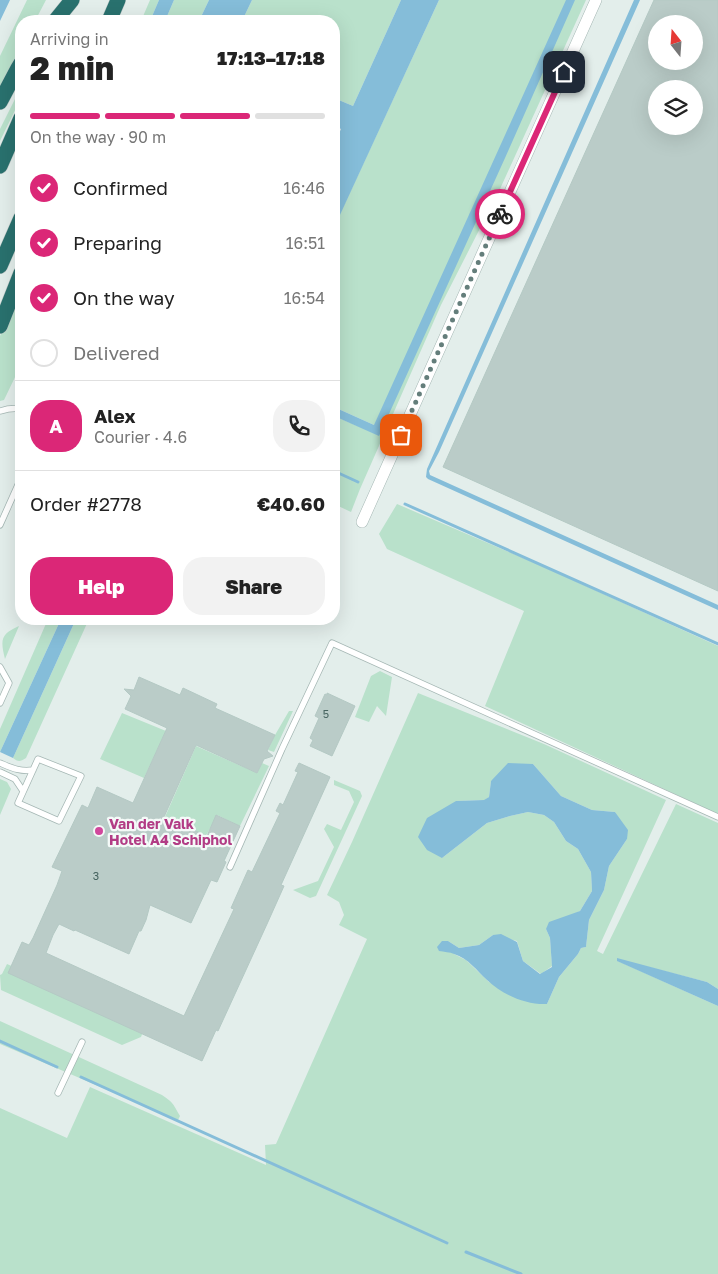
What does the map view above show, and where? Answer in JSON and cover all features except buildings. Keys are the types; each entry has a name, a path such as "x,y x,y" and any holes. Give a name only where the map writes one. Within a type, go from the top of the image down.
{"highway":[{"path":"60,15 74,0"},
{"path":"68,15 74,0"},
{"path":"111,15 118,0"},
{"path":"0,102 15,74"},
{"path":"0,166 15,132"},
{"path":"0,266 15,232"},
{"path":"0,326 15,288"}],"street":[{"path":"362,522 596,0"}],"lane":[{"path":"0,411 15,408"},
{"path":"0,525 15,491"},
{"path":"230,867 282,749 332,643 718,817"},
{"path":"0,667 9,682 0,703"},
{"path":"38,759 81,776 59,821 18,802 23,792 38,759"},
{"path":"0,763 18,771 33,770"},
{"path":"0,772 15,778 23,792"},
{"path":"58,1093 82,1042"}],"green space":[{"path":"27,0 46,0 38,15 20,15"},
{"path":"150,0 159,0 153,15 144,15"},
{"path":"174,0 209,0 202,15 168,15"},
{"path":"252,0 401,0 353,106 340,101 340,15 245,15"},
{"path":"439,0 586,0 500,189 441,305 351,512 340,507 340,419 379,435 374,425 340,410 340,214"},
{"path":"15,25 15,59 0,89 0,56"},
{"path":"15,99 15,110 0,141 0,129"},
{"path":"15,302 15,377 4,400 0,401 0,336"},
{"path":"397,504 544,567 718,646 718,814 485,706 524,611 387,549 379,534"},
{"path":"45,625 58,625 0,752 0,729"},
{"path":"73,625 86,625 26,758 21,761 13,758"},
{"path":"19,626 5,659 3,638"},
{"path":"380,671 392,677 386,716 377,706 369,722 355,717 371,676"},
{"path":"418,693 544,744 666,800 597,951 603,954 676,804 718,823 718,989 707,982 617,959 718,1006 718,1274 0,1274 0,1108 67,1138 90,1087 266,1165 265,1145 276,1144 367,939 339,925 344,915 339,902 327,895","holes":["533,764 561,796 592,810 615,812 627,839 609,866 604,890 589,920 586,947 581,948 559,977 547,1004 489,982 466,960 454,954 448,941 459,948 479,945 493,935 517,941 523,961 541,974 552,966 550,938 546,929 580,911 592,891 591,872 578,849 566,841 554,822 544,815 528,812 487,823 442,858 456,801 485,800 489,797 491,781"]},
{"path":"289,711 293,711 274,752 268,750 275,735"},
{"path":"122,713 166,731 144,778 100,759"},
{"path":"196,746 257,773 262,763 269,766 240,826 217,815 206,836 165,817"},
{"path":"0,779 7,782 11,789 0,815"},
{"path":"334,780 360,791 362,796 316,896 310,898 293,890 318,881 334,847 324,829 327,824 341,830 354,802 349,791 334,785"},
{"path":"7,964 144,1029 141,1037 122,1045 1,990 0,975"},
{"path":"0,1021 162,1095 174,1106 180,1116 178,1120 0,1044"}],"water":[{"path":"0,0 10,0 0,21"},
{"path":"159,0 174,0 168,15 153,15"},
{"path":"209,0 252,0 245,15 202,15"},
{"path":"401,0 439,0 340,215 340,101 353,106"},
{"path":"566,0 575,0 379,436 340,419 340,410 374,425"},
{"path":"634,0 640,0 429,471 430,475 718,605 718,610 426,477 427,469"},
{"path":"58,625 73,625 13,758 0,752"},
{"path":"508,763 533,764 561,796 592,810 615,812 628,830 627,839 609,866 604,890 589,920 586,947 581,948 559,977 547,1004 523,1001 507,994 487,980 464,958 452,953 439,951 437,947 442,941 448,941 459,948 479,945 493,935 501,934 517,942 523,961 540,974 552,967 550,938 546,929 549,922 580,911 592,891 591,872 578,849 566,841 554,822 544,815 528,812 487,823 442,858 427,850 418,837 427,818 456,801 484,800 489,797 491,781"},
{"path":"617,958 707,982 718,989 718,1006 617,961"}],"waterway":[{"path":"340,474 358,482"},
{"path":"405,504 718,644"},
{"path":"0,1041 57,1067"},
{"path":"81,1077 447,1243"},
{"path":"466,1252 521,1274"}],"way so far":[{"path":"401,435 500,214"}],"place":[{"name":"Van der Valk Hotel A4 Schiphol","path":"99,831"}],"route":[{"path":"500,214 564,72"}]}
